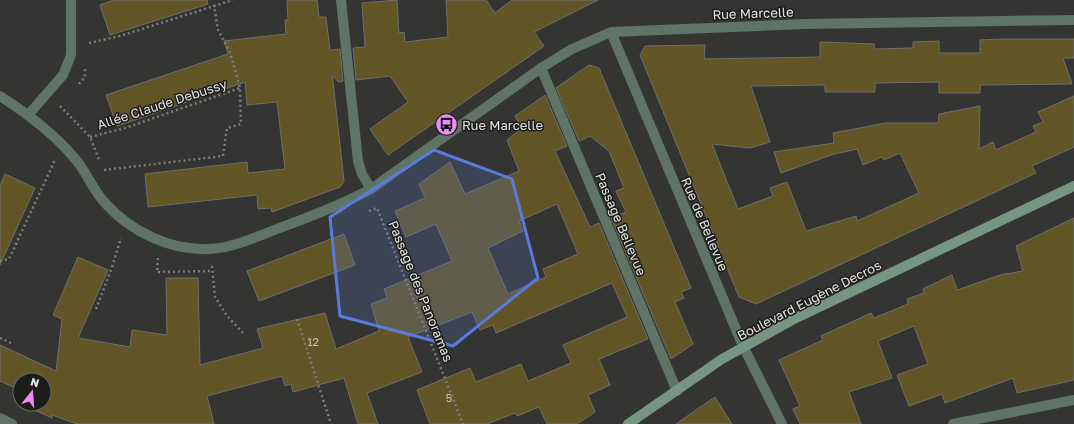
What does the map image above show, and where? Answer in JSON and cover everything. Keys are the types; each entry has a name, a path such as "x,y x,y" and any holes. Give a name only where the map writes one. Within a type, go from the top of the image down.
{"street":[{"path":"29,114 63,75 71,55 71,0"},
{"path":"341,0 358,161 362,174 371,189"},
{"name":"Rue Marcelle","path":"0,96 29,114 77,160 104,203 125,222 159,241 187,249 211,250 232,244 343,204 371,189 541,68 572,48 611,32 804,24 1074,20"},
{"name":"Rue de Bellevue","path":"611,32 743,346 782,424"},
{"name":"Passage Bellevue","path":"541,68 677,391"},
{"name":"Boulevard Eugène Decros","path":"628,424 743,346 796,318 1074,186"},
{"path":"953,424 1074,400"},
{"path":"0,418 12,424"}],"path":[{"path":"92,42 120,36 232,0"},
{"path":"64,101 59,107 90,137 104,171 223,156 227,128 241,124 240,88 230,52 218,30 214,6"},
{"path":"75,89 85,77 86,64"},
{"name":"Allée Claude Debussy","path":"90,137 125,128 240,88"},
{"path":"0,261 9,259 56,158"},
{"name":"Passage des Panoramas","path":"363,214 377,208 463,424"},
{"path":"96,309 111,270 125,222"},
{"path":"159,241 157,272 212,271"},
{"path":"211,250 215,297 227,316 244,334"},
{"path":"297,319 331,424"},
{"path":"0,338 13,344"}],"highlighted area":[{"path":"434,150 512,179 538,278 453,346 340,316 330,217"}],"building":[{"path":"114,0 207,0 208,4 110,35 100,5"},
{"path":"287,0 317,0 319,17 326,17 330,50 340,49 343,81 338,82 333,75 333,82 344,181 340,187 272,212 271,208 258,209 257,195 148,207 145,174 247,162 248,173 285,169 277,102 247,105 245,82 117,126 106,95 228,54 224,41 286,34 285,20 288,20"},
{"path":"397,0 399,33 404,32 405,42 448,37 446,0 486,0 495,13 512,0 598,0 534,32 544,46 388,155 370,129 408,102 390,76 356,80 353,48 365,47 362,3"},
{"path":"1074,39 1074,58 1063,58 1072,84 980,85 980,93 939,93 939,82 875,83 875,92 825,92 825,85 751,86 770,142 750,148 712,144 738,209 773,196 770,188 787,182 806,231 856,216 857,221 919,193 900,153 884,160 882,157 863,165 857,149 834,154 781,173 774,152 834,143 833,133 886,123 938,123 939,114 980,106 979,149 993,142 996,150 1036,132 1033,126 1043,122 1038,112 1074,96 1074,147 1032,166 1036,173 756,304 739,297 640,55 645,46 705,45 704,59 820,57 820,42 874,44 875,49 913,48 913,42 939,41 939,53 980,53 980,40"},
{"path":"589,65 599,68 691,288 681,292 684,298 675,302 693,344 671,359 611,218 626,212 616,191 624,188 609,151 590,136 579,141 556,88"},
{"path":"545,95 567,146 555,151 590,227 599,223 648,339 599,359 610,385 588,395 595,412 577,424 547,424 539,407 517,416 515,413 487,424 430,424 417,390 470,368 476,382 521,364 528,381 571,363 563,345 627,317 612,283 496,333 493,325 480,330 472,312 408,337 422,372 367,393 378,424 358,424 344,378 293,392 291,384 285,386 282,376 207,396 214,424 77,424 52,415 52,418 39,412 52,412 52,372 12,372 12,386 0,381 0,345 56,371 62,319 53,315 78,257 108,270 78,338 130,347 132,330 167,335 166,278 198,278 200,365 263,348 257,329 325,313 336,349 379,331 371,304 387,298 384,289 452,261 436,224 406,237 395,211 425,198 419,184 450,162 465,194 519,171 507,140 522,128 515,116","holes":["557,204 578,254 543,269 546,277 508,294 488,248 523,231 519,221"]},
{"path":"5,174 35,188 0,265 0,186"},
{"path":"1074,218 1074,380 1017,393 1013,378 945,403 942,394 909,406 897,375 928,364 914,326 878,341 892,378 849,392 861,424 800,424 793,409 800,406 779,360 823,340 821,336 871,313 874,318 908,304 907,299 924,293 923,289 952,275 957,290 1000,275 1023,271 1016,246"},
{"path":"344,234 355,265 259,301 247,271"},
{"path":"715,397 732,424 676,424 696,410"}],"place":[{"name":"Rue Marcelle","path":"446,125"}]}
